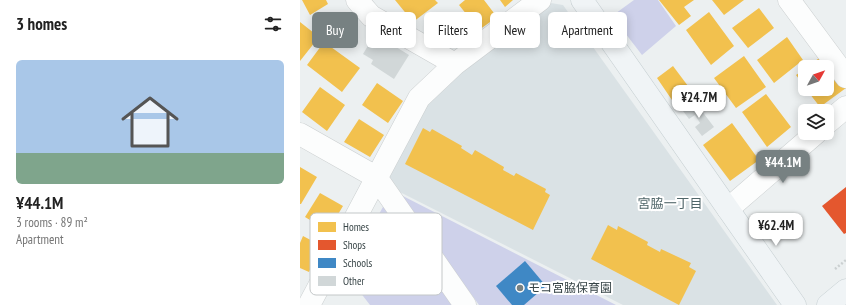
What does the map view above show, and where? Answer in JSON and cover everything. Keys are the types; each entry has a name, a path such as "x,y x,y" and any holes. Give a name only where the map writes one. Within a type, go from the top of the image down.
{"street":[{"path":"357,0 371,16 454,64"},
{"path":"357,213 419,98 454,64 540,0"},
{"path":"582,0 795,305"},
{"path":"789,0 846,77"},
{"path":"834,117 846,107"},
{"path":"300,134 376,177 401,213"},
{"path":"728,209 808,140"},
{"path":"442,272 465,305"},
{"path":"828,305 846,290"},
{"path":"309,305 314,295"}],"shaded area":[{"path":"634,0 658,0 676,26 642,55 627,36 627,12 618,12"},
{"path":"551,3 563,5 568,12 548,12 548,48 594,48 777,305 623,305 388,186 387,172 413,122 435,93 453,77 491,48 540,48 539,12"},
{"path":"399,194 436,213 413,213"},
{"path":"389,196 400,213 380,213"},
{"path":"442,216 616,305 479,305 442,254"},
{"path":"442,280 458,305 370,305 362,295 442,295"}],"building: Homes":[{"path":"302,0 326,0 328,4 315,12 312,12 310,15"},
{"path":"395,0 435,0 438,3 424,12 416,20 416,12 405,12"},
{"path":"465,0 484,0 493,12 490,12 490,22 482,28 482,12 465,12 459,5"},
{"path":"500,0 513,0 505,7"},
{"path":"659,0 694,0 684,7 691,16 679,25"},
{"path":"712,0 744,0 724,15"},
{"path":"759,8 774,28 748,48 732,28"},
{"path":"709,12 734,46 711,65 686,30"},
{"path":"300,22 312,31 312,46 300,61"},
{"path":"787,37 803,60 798,60 798,64 774,83 757,60"},
{"path":"320,48 332,48 360,68 342,92 307,65"},
{"path":"744,56 766,87 736,108 714,78"},
{"path":"822,56 825,60 817,60"},
{"path":"673,66 691,90 674,103 657,78"},
{"path":"834,72 846,88 824,104 818,104 811,96 834,96"},
{"path":"377,83 403,101 388,123 362,105"},
{"path":"320,87 345,105 327,131 302,112"},
{"path":"766,94 791,127 767,147 742,112"},
{"path":"359,119 384,135 370,157 344,142"},
{"path":"732,123 759,160 730,181 703,145"},
{"path":"423,128 430,132 432,129 462,146 461,148 472,155 475,150 504,167 503,170 514,176 516,173 546,189 545,192 550,195 533,230 405,164"},
{"path":"300,167 317,177 301,204 300,204"},
{"path":"320,193 343,206 339,213 310,213 310,220 305,217"},
{"path":"608,225 617,230 618,226 648,242 647,245 660,252 661,249 691,263 689,267 696,271 679,305 591,259"},
{"path":"303,236 310,240 309,272 300,268 300,243"}],"building: Shops":[{"path":"846,187 846,233 844,234 822,206"}],"building: Schools":[{"path":"525,261 546,286 524,305 512,305 496,286"}],"building: Other":[{"path":"367,48 398,48 409,55 394,79 371,64 373,60 363,54"},
{"path":"695,102 714,127 702,136 695,127 700,123 695,115 689,119 683,111"}],"place":[{"name":"モコ宮脇保育園","path":"520,288"}],"district":[{"name":"宮脇一丁目","path":"670,203"}]}
